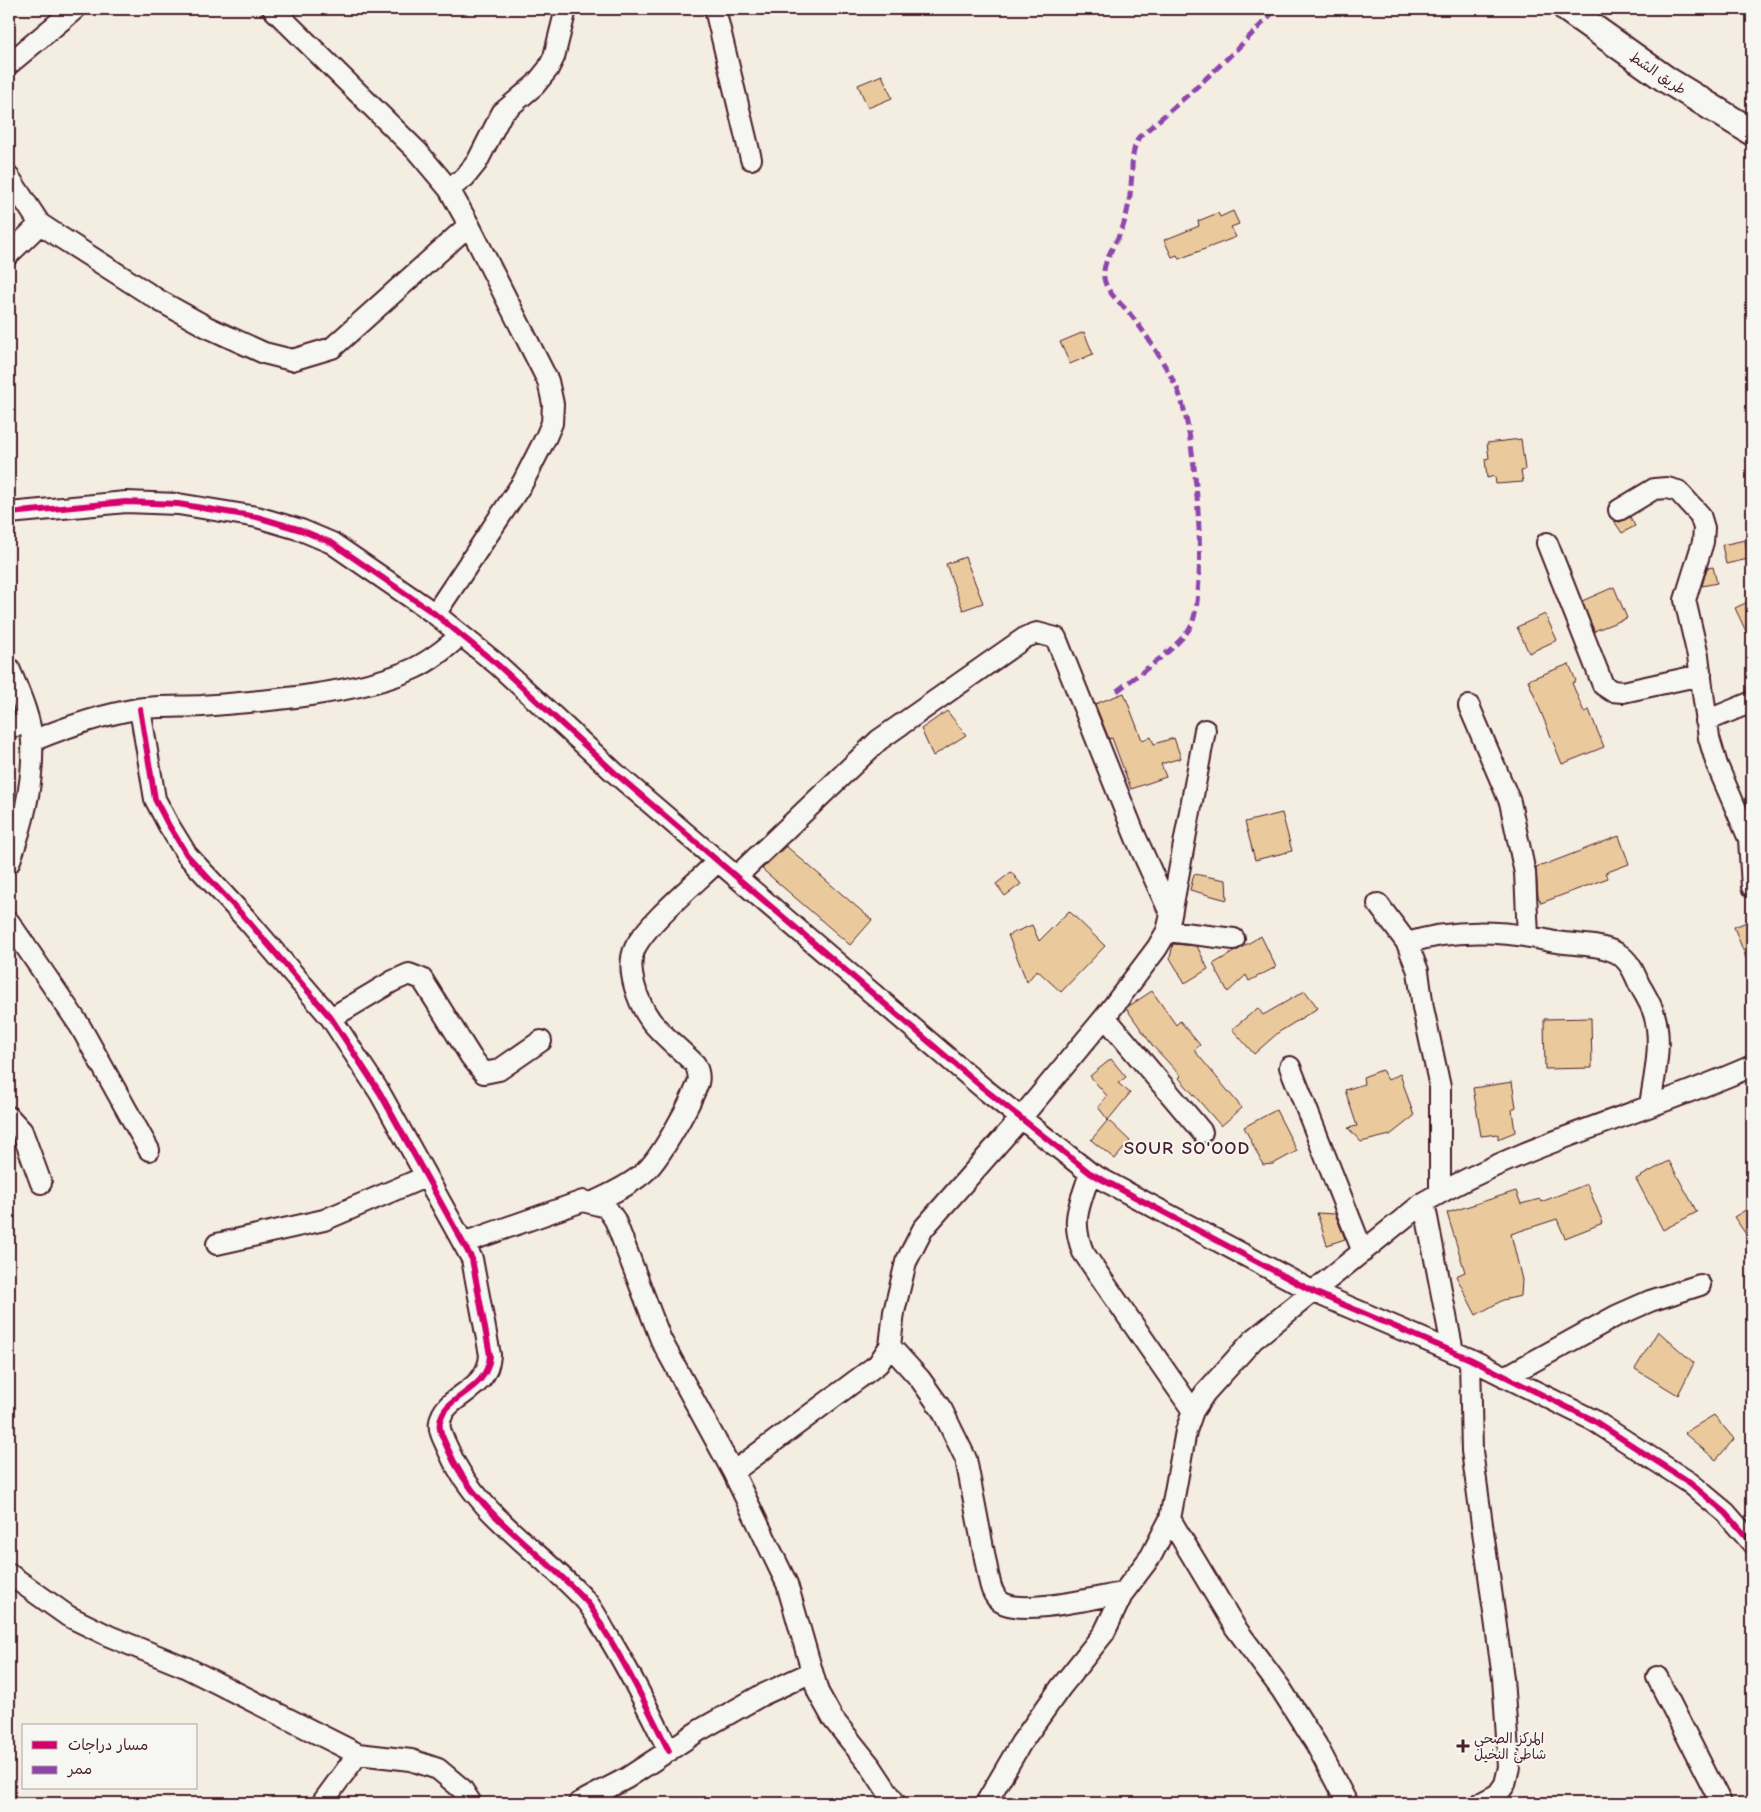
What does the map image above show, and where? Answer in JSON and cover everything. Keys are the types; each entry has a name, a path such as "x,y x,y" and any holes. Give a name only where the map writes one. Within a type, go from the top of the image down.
{"main road":[{"name":"طريق الشط","path":"1567,9 1667,80 1752,132"}],"street":[{"path":"9,64 75,9"},
{"path":"273,9 417,151 449,189 470,224 548,381 553,404 552,423 523,482 435,614"},
{"path":"449,189 465,177 477,162 502,113 535,85 548,69 554,57 566,9"},
{"path":"715,9 751,159"},
{"path":"9,177 40,224 160,301 207,327 264,353 292,360 332,348 470,224"},
{"path":"9,254 40,224"},
{"path":"1620,510 1654,489 1667,488 1678,491 1700,516 1704,528 1704,542 1685,600 1701,675 1706,720 1717,765 1749,839 1752,887"},
{"path":"9,513 126,502 213,508 257,517 302,530 332,543 435,614 498,666 615,774 1020,1119 1090,1173 1314,1292 1461,1356 1594,1420 1690,1483 1726,1513 1752,1544"},
{"path":"1547,543 1603,685 1612,692 1623,692 1701,675"},
{"path":"736,877 879,740 1026,637 1037,633 1056,638 1169,923"},
{"path":"9,728 30,732 140,709 218,704 316,693 386,679 415,668 436,656 461,636"},
{"path":"9,668 30,732 27,805 9,863"},
{"path":"1706,720 1752,702"},
{"path":"1469,706 1510,802 1525,873 1528,936"},
{"path":"140,709 155,799 187,854 248,921 331,1018 380,1092 472,1259 490,1355 489,1367 486,1376 444,1410 440,1422 441,1434 452,1460 479,1497 514,1534 587,1602 626,1664 669,1751"},
{"path":"733,1472 878,1364 890,1346 894,1312 912,1246 922,1229 1020,1119 1105,1017 1157,948 1169,923 1205,730"},
{"path":"594,1202 633,1181 648,1169 679,1120 698,1081 698,1072 695,1064 651,1021 642,1004 635,986 633,958 635,948 652,926 718,861"},
{"path":"1378,904 1407,943 1418,971 1423,1008 1440,1087 1432,1197 1461,1356 1472,1451 1504,1678 1509,1767 1505,1784 1498,1794 1481,1803"},
{"path":"9,922 80,1026 149,1150"},
{"path":"1169,923 1234,939"},
{"path":"1407,943 1429,936 1452,932 1528,936 1568,945 1599,948 1617,953 1630,964 1655,1015 1657,1052 1650,1106"},
{"path":"331,1018 393,981 409,974 422,979 471,1057 484,1073 500,1070 541,1041"},
{"path":"1105,1017 1202,1132"},
{"path":"986,1803 1021,1743 1061,1687 1104,1633 1124,1593 1151,1556 1170,1519 1186,1431 1194,1411 1205,1393 1253,1340 1432,1197 1455,1183 1536,1148 1752,1066"},
{"path":"1290,1067 1363,1252"},
{"path":"9,1116 22,1131 41,1183"},
{"path":"1090,1173 1076,1218 1077,1235 1083,1252 1194,1411"},
{"path":"217,1244 324,1220 426,1177"},
{"path":"463,1243 583,1201 594,1202 606,1207 615,1220 661,1340 733,1472 788,1584 818,1692 833,1719 872,1768 895,1803"},
{"path":"1505,1377 1616,1316 1650,1301 1700,1285"},
{"path":"890,1346 920,1379 942,1410 966,1459 988,1574 993,1593 1001,1602 1013,1606 1041,1607 1124,1593"},
{"path":"1170,1519 1235,1627 1281,1689 1316,1744 1347,1803"},
{"path":"9,1574 68,1616 109,1636 184,1667 358,1754 411,1760 438,1769 462,1789 471,1803"},
{"path":"579,1803 627,1778 760,1696 812,1672"},
{"path":"1657,1677 1721,1803"},
{"path":"322,1803 358,1754"}],"building":[{"path":"882,75 892,98 868,108 858,85"},
{"path":"1233,211 1239,224 1231,227 1236,237 1179,259 1177,255 1172,257 1164,240 1199,226 1198,221 1218,213 1220,217"},
{"path":"1084,332 1093,354 1070,364 1060,342"},
{"path":"1521,439 1525,470 1521,471 1523,482 1496,484 1495,476 1487,478 1485,459 1489,458 1487,443"},
{"path":"1630,517 1635,526 1622,533 1614,521 1620,522"},
{"path":"1745,540 1748,559 1726,564 1722,545"},
{"path":"965,557 983,603 963,610 946,564"},
{"path":"1713,567 1717,583 1702,586 1707,568"},
{"path":"1614,587 1627,618 1594,631 1582,601"},
{"path":"1752,600 1752,644 1735,608"},
{"path":"1545,614 1557,640 1529,653 1517,627"},
{"path":"1569,664 1576,681 1572,683 1584,712 1589,710 1604,747 1562,764 1528,680"},
{"path":"1124,693 1142,740 1151,737 1154,744 1174,738 1181,758 1161,764 1166,777 1131,789 1112,738 1109,739 1095,704"},
{"path":"947,711 966,735 933,756 921,729"},
{"path":"1282,813 1292,851 1255,860 1245,822"},
{"path":"1619,836 1629,864 1605,873 1608,878 1541,903 1538,896 1536,868"},
{"path":"786,846 872,920 850,945 762,869"},
{"path":"1011,872 1021,884 1005,896 996,884"},
{"path":"1194,874 1226,880 1227,900 1190,890"},
{"path":"1069,911 1105,946 1061,992 1037,970 1027,982 1008,935 1032,925 1039,941"},
{"path":"1752,920 1752,971 1751,971 1734,927"},
{"path":"1261,936 1276,967 1249,981 1246,975 1228,992 1213,964"},
{"path":"1173,944 1197,946 1208,969 1185,983 1170,958"},
{"path":"1152,991 1176,1025 1180,1021 1200,1045 1194,1050 1242,1108 1221,1126 1179,1078 1181,1076 1152,1045 1126,1008"},
{"path":"1305,991 1318,1008 1279,1032 1254,1054 1232,1029 1258,1008 1263,1015"},
{"path":"1591,1018 1592,1068 1545,1069 1544,1019"},
{"path":"1111,1059 1126,1077 1118,1083 1130,1093 1108,1120 1098,1107 1107,1096 1090,1076"},
{"path":"1382,1070 1388,1080 1400,1074 1414,1116 1390,1135 1361,1142 1348,1128 1357,1126 1345,1090 1364,1084 1363,1077"},
{"path":"1512,1082 1516,1107 1512,1110 1515,1132 1498,1139 1498,1134 1481,1136 1473,1088"},
{"path":"1276,1110 1297,1151 1273,1164 1263,1165 1244,1127"},
{"path":"1108,1120 1130,1141 1115,1159 1091,1140"},
{"path":"1669,1161 1697,1212 1663,1230 1636,1179"},
{"path":"1587,1184 1603,1223 1565,1238 1557,1219 1511,1234 1522,1280 1521,1296 1503,1300 1476,1315 1456,1276 1465,1272 1447,1213 1516,1191 1521,1204 1540,1199 1541,1202"},
{"path":"1752,1206 1752,1243 1734,1217"},
{"path":"1317,1213 1335,1214 1345,1239 1327,1245"},
{"path":"1658,1331 1694,1363 1678,1395 1635,1369"},
{"path":"1714,1415 1734,1439 1716,1460 1684,1433"}],"marked path":[{"path":"1117,691 1168,651 1186,634 1191,626 1196,606 1199,577 1198,505 1189,433 1175,384 1137,322 1107,287 1104,269 1125,219 1130,196 1133,155 1139,137 1175,107 1276,9"}],"cycle path":[{"path":"9,513 126,502 178,504 257,517 301,530 332,543 435,614 498,665 615,773 983,1088 1090,1173 1314,1292 1470,1359 1593,1420 1690,1483 1726,1513 1752,1543"},
{"path":"140,709 155,799 168,824 187,855 248,921 331,1018 380,1093 472,1259 490,1355 482,1378 449,1405 443,1413 440,1428 447,1447 459,1470 474,1492 491,1511 509,1530 568,1582 589,1605 631,1676 669,1751"}],"place":[{"name":"المركز الصحي شاطئ النخيل","path":"1463,1746"}],"district":[{"name":"SOUR SO'OOD","path":"1187,1147"}]}
